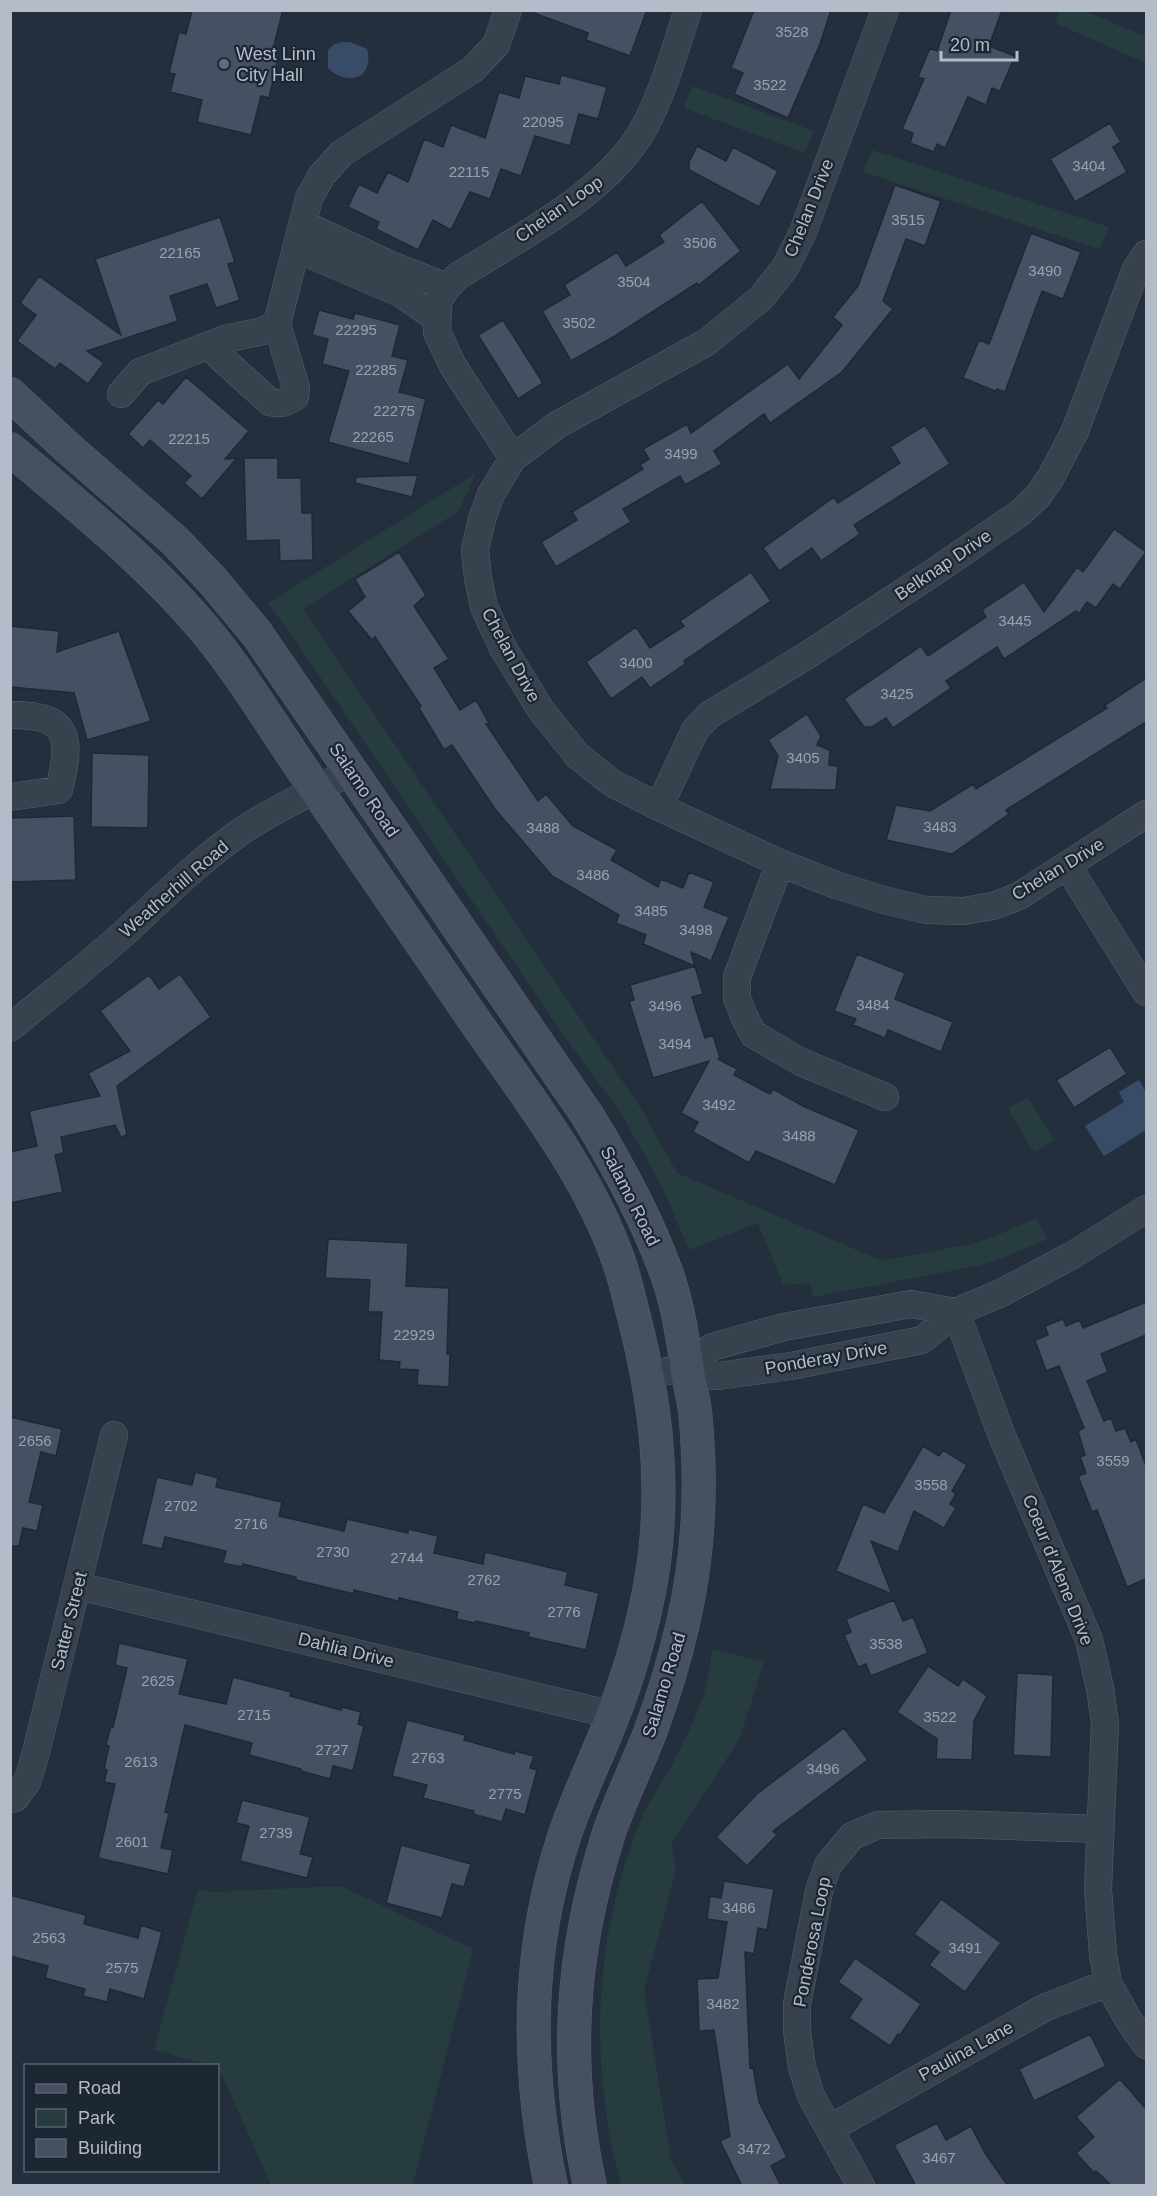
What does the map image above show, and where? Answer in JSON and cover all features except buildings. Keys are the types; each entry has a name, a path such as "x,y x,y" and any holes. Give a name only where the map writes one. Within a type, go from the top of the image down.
{"main road":[{"name":"Salamo Road","path":"10,394 175,541 212,580 274,656 587,1115 616,1163 666,1271 682,1329 694,1411 698,1486 696,1531 689,1596 679,1641 652,1728 610,1832 590,1900 578,1960 573,2020 574,2070 580,2138 590,2186"},
{"name":"Salamo Road","path":"10,449 140,562 204,630 241,675 542,1119 585,1188 618,1259 648,1374 656,1426 658,1520 654,1563 642,1623 613,1715 564,1836 552,1878 538,1948 534,1994 534,2064 540,2126 551,2186"}],"street":[{"path":"214,344 219,356 270,402 279,404 295,397 296,388 277,324 309,198 322,175 342,153 472,70 496,45 508,10"},
{"name":"Chelan Loop","path":"447,287 458,276 579,200 612,171 629,151 645,126 661,89 688,10"},
{"name":"Chelan Drive","path":"885,10 803,232 785,268 766,292 707,342 557,425 513,458 491,494 475,550 484,607 503,648 541,710 577,755 612,783 780,863 836,885 926,910 964,911 993,906 1019,896 1146,814"},
{"path":"300,236 447,287 438,302 436,332 453,366 513,458"},
{"path":"300,236 402,294 436,318"},
{"name":"Belknap Drive","path":"660,807 695,730 709,715 806,656 910,587 1020,513 1038,496 1051,477 1075,431 1136,269 1146,254"},
{"path":"121,394 140,372 225,339 263,331 277,324"},
{"path":"10,715 44,719 57,725 67,743 65,766 59,790 10,797"},
{"name":"Weatherhill Road","path":"10,1028 220,848 279,808 351,771"},
{"path":"780,863 736,977 738,998 744,1016 753,1034 801,1062 885,1097"},
{"path":"1067,865 1146,992"},
{"name":"Ponderay Drive","path":"648,1374 687,1368 706,1375 718,1376 791,1366 922,1340 956,1312 1001,1293 1066,1258 1146,1209"},
{"name":"Ponderay Drive","path":"687,1368 712,1347 784,1327 911,1304 956,1312"},
{"name":"Coeur d'Alene Drive","path":"956,1312 1002,1436 1089,1640 1105,1723 1098,1889 1108,1983 1146,2045"},
{"name":"Satter Street","path":"10,1799 15,1798 27,1782 34,1761 114,1435"},
{"name":"Dahlia Drive","path":"78,1586 613,1715"},
{"name":"Ponderosa Loop","path":"861,2186 811,2096 802,2067 797,2004 819,1891 828,1865 852,1836 878,1825 962,1824 1101,1829"},
{"name":"Paulina Lane","path":"829,2129 1046,2007 1108,1983"}],"green space":[{"path":"1060,11 1085,11 1146,37 1146,63 1055,23"},
{"path":"692,86 814,131 805,153 684,108"},
{"path":"872,150 1109,227 1099,249 863,172"},
{"path":"476,473 459,511 303,609 642,1110 677,1173 882,1261 971,1244 1036,1218 1047,1239 1001,1259 977,1266 813,1297 809,1283 783,1285 758,1223 689,1250 662,1186 622,1115 562,1033 268,603"},
{"path":"1028,1097 1054,1140 1034,1153 1008,1108"},
{"path":"712,1650 764,1661 740,1738 671,1844 676,1870 644,1990 671,2160 686,2185 621,2185 604,2095 601,2050 601,2004 612,1913 624,1868 643,1816 676,1757 698,1710 705,1691"},
{"path":"341,1886 473,1949 413,2185 271,2185 219,2064 205,2064 154,2050 198,1889 213,1892"}],"water":[{"path":"341,42 350,42 367,49 367,67 358,77 343,77 328,68 328,50"},
{"path":"1139,1080 1146,1092 1146,1130 1104,1156 1085,1126 1124,1102 1119,1092"}],"place":[{"name":"West Linn City Hall","path":"224,64"}]}
